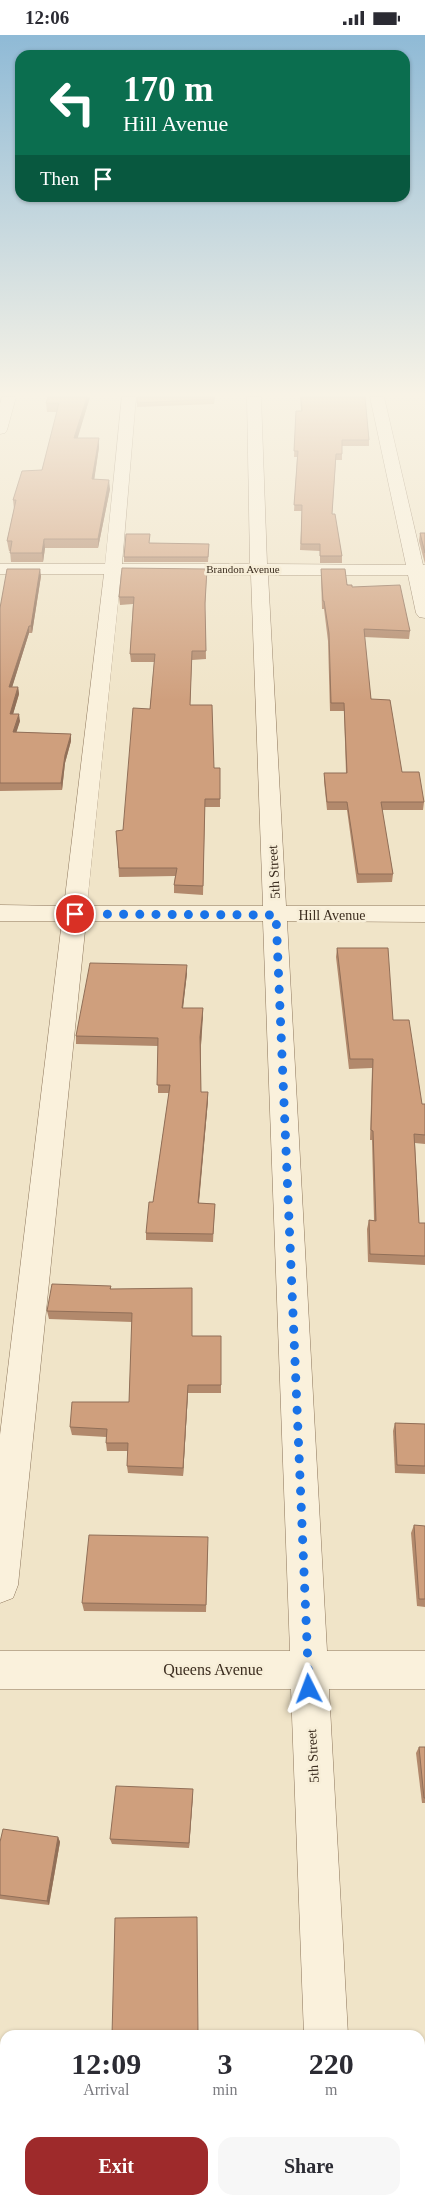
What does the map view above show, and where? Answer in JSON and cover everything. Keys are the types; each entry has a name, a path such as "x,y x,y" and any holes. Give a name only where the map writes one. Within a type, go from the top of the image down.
{"street":[{"path":"0,1585 120,498"},
{"name":"5th Street","path":"257,498 308,1669 326,2030"},
{"path":"402,498 420,570 425,613"},
{"name":"Brandon Avenue","path":"0,569 420,570"},
{"name":"Hill Avenue","path":"0,913 425,914"},
{"name":"Queens Avenue","path":"0,1670 425,1670"}],"building":[{"path":"14,498 106,498 98,539 44,539 42,553 10,553 12,541 7,541 16,500 13,500"},
{"path":"294,498 333,498 332,514 335,514 342,556 320,556 320,544 301,544 302,505 294,505"},
{"path":"420,533 425,533 425,553"},
{"path":"126,534 150,534 149,543 209,544 208,557 124,557"},
{"path":"122,568 207,569 205,603 206,651 192,651 190,705 212,705 214,768 220,768 220,799 205,799 203,886 174,885 177,868 119,868 116,831 123,830 133,708 150,709 155,654 130,654 134,597 119,597"},
{"path":"7,569 40,569 31,626 29,626 9,687 18,687 10,714 19,714 13,732 71,734 65,755 61,783 0,783 0,608"},
{"path":"321,569 345,569 347,585 352,585 352,587 400,585 410,631 364,629 371,699 390,700 402,772 419,772 424,802 381,802 393,874 358,874 347,802 327,802 324,773 347,773 344,703 331,703 329,633 323,601"},
{"path":"337,948 388,948 393,1020 409,1020 422,1104 425,1104 425,1135 414,1134 419,1223 425,1223 425,1256 370,1254 369,1220 376,1221 373,1131 371,1130 373,1059 350,1059"},
{"path":"90,963 187,965 182,1008 203,1008 200,1037 201,1092 208,1092 198,1203 215,1204 213,1234 146,1233 149,1202 153,1202 170,1085 157,1085 158,1038 76,1036"},
{"path":"52,1284 111,1286 110,1289 192,1288 192,1336 221,1336 221,1385 188,1385 183,1468 127,1466 128,1443 106,1443 107,1429 70,1427 72,1402 129,1402 132,1313 47,1311"},
{"path":"395,1423 425,1424 425,1466 397,1465"},
{"path":"414,1525 425,1526 425,1599 419,1599"},
{"path":"89,1535 208,1537 206,1605 82,1603"},
{"path":"419,1747 425,1747 425,1798 424,1798"},
{"path":"116,1786 193,1789 189,1843 110,1839"},
{"path":"3,1829 58,1837 47,1901 0,1895 0,1842"},
{"path":"197,1917 198,2030 112,2030 115,1918"}],"route":[{"path":"75,914 276,915 309,1689"}]}
